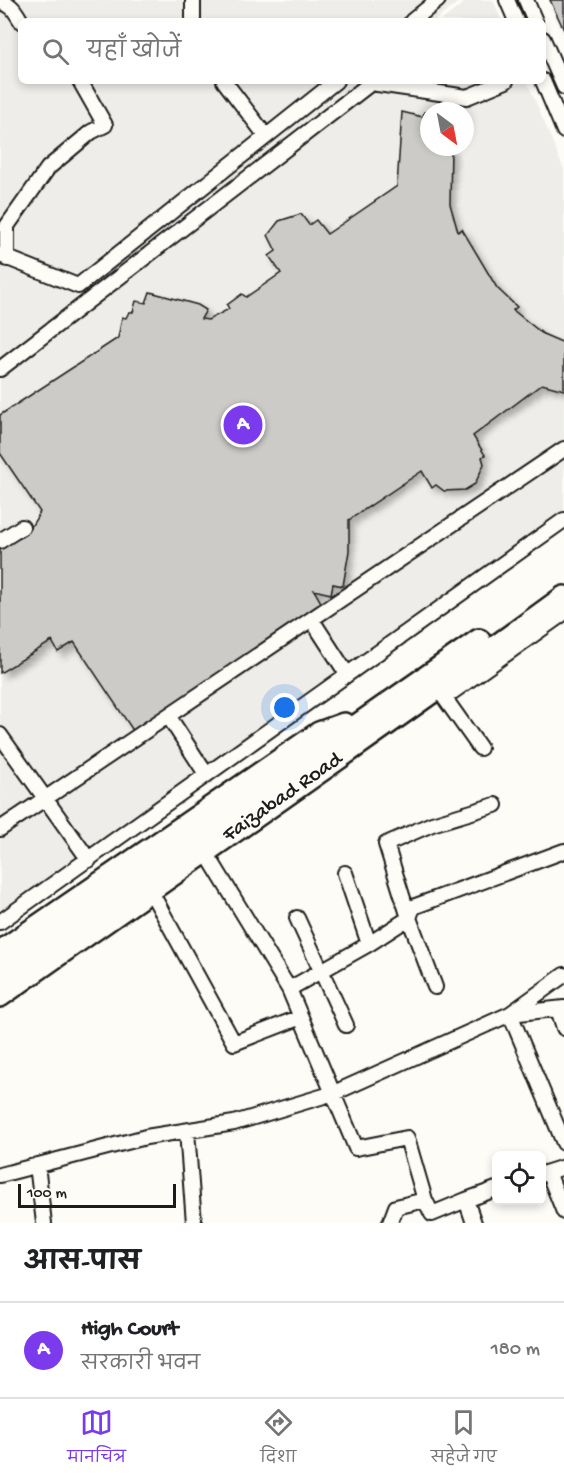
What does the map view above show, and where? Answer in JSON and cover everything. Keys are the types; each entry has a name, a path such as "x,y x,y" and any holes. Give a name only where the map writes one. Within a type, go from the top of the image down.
{"highway":[{"name":"Faizabad Road","path":"0,996 205,851 301,787 563,600"},
{"name":"Faizabad Road","path":"375,712 563,600"},
{"path":"0,975 375,712"},
{"path":"0,952 319,733 375,712"}],"street":[{"path":"193,0 193,18"},
{"path":"416,18 438,0"},
{"path":"507,0 515,18"},
{"path":"526,0 534,18"},
{"path":"0,2 7,3 19,18"},
{"path":"546,45 563,79 546,80"},
{"path":"82,84 105,125 91,132 48,168 7,226 3,257 78,286 332,84"},
{"path":"226,84 266,136"},
{"path":"0,369 370,84"},
{"path":"378,84 467,97 499,84"},
{"path":"545,84 564,131"},
{"path":"0,830 564,449"},
{"path":"0,922 564,520"},
{"path":"0,541 22,527"},
{"path":"312,620 347,674"},
{"path":"435,692 480,748"},
{"path":"169,717 206,774"},
{"path":"0,735 89,860"},
{"path":"435,987 409,918 386,844 432,824 495,805"},
{"path":"205,851 289,988 356,1148 407,1137 425,1200 432,1214 492,1190"},
{"path":"289,988 369,944 409,918 413,907 564,851"},
{"path":"345,873 369,944"},
{"path":"150,890 234,1043 301,1017"},
{"path":"297,918 346,1025"},
{"path":"0,1175 146,1137 234,1123 334,1093 510,1014 564,975"},
{"path":"510,1014 561,1008 564,1028"},
{"path":"510,1014 564,1143"},
{"path":"187,1131 194,1223"},
{"path":"37,1165 44,1223"},
{"path":"546,1173 564,1167"},
{"path":"546,1175 564,1212"},
{"path":"390,1223 396,1207 425,1200"},
{"path":"466,1200 474,1223"}],"shaded area":[{"path":"0,0 461,0 438,18 18,18 18,84 353,84 0,360"},
{"path":"468,0 493,0 501,18 445,18"},
{"path":"361,84 528,84 564,170 564,510 0,913 0,366"}],"building":[{"path":"550,0 564,0 564,30"},
{"path":"402,112 420,116 420,156 451,156 450,204 458,232 462,229 497,288 517,307 513,310 543,334 564,343 564,390 542,384 473,436 485,455 482,457 484,464 475,484 465,490 444,491 436,485 432,488 422,471 349,520 349,551 343,586 333,584 331,594 314,590 323,606 134,732 74,642 58,652 52,641 0,673 0,550 28,532 40,512 0,453 0,415 118,338 122,317 126,318 129,312 133,312 136,301 146,303 150,292 198,305 206,310 201,319 208,320 229,309 227,305 242,294 246,297 281,273 269,256 276,251 268,235 279,221 301,214 309,225 316,220 327,234 397,186"}],"place":[{"name":"High Court","path":"243,425"}]}
